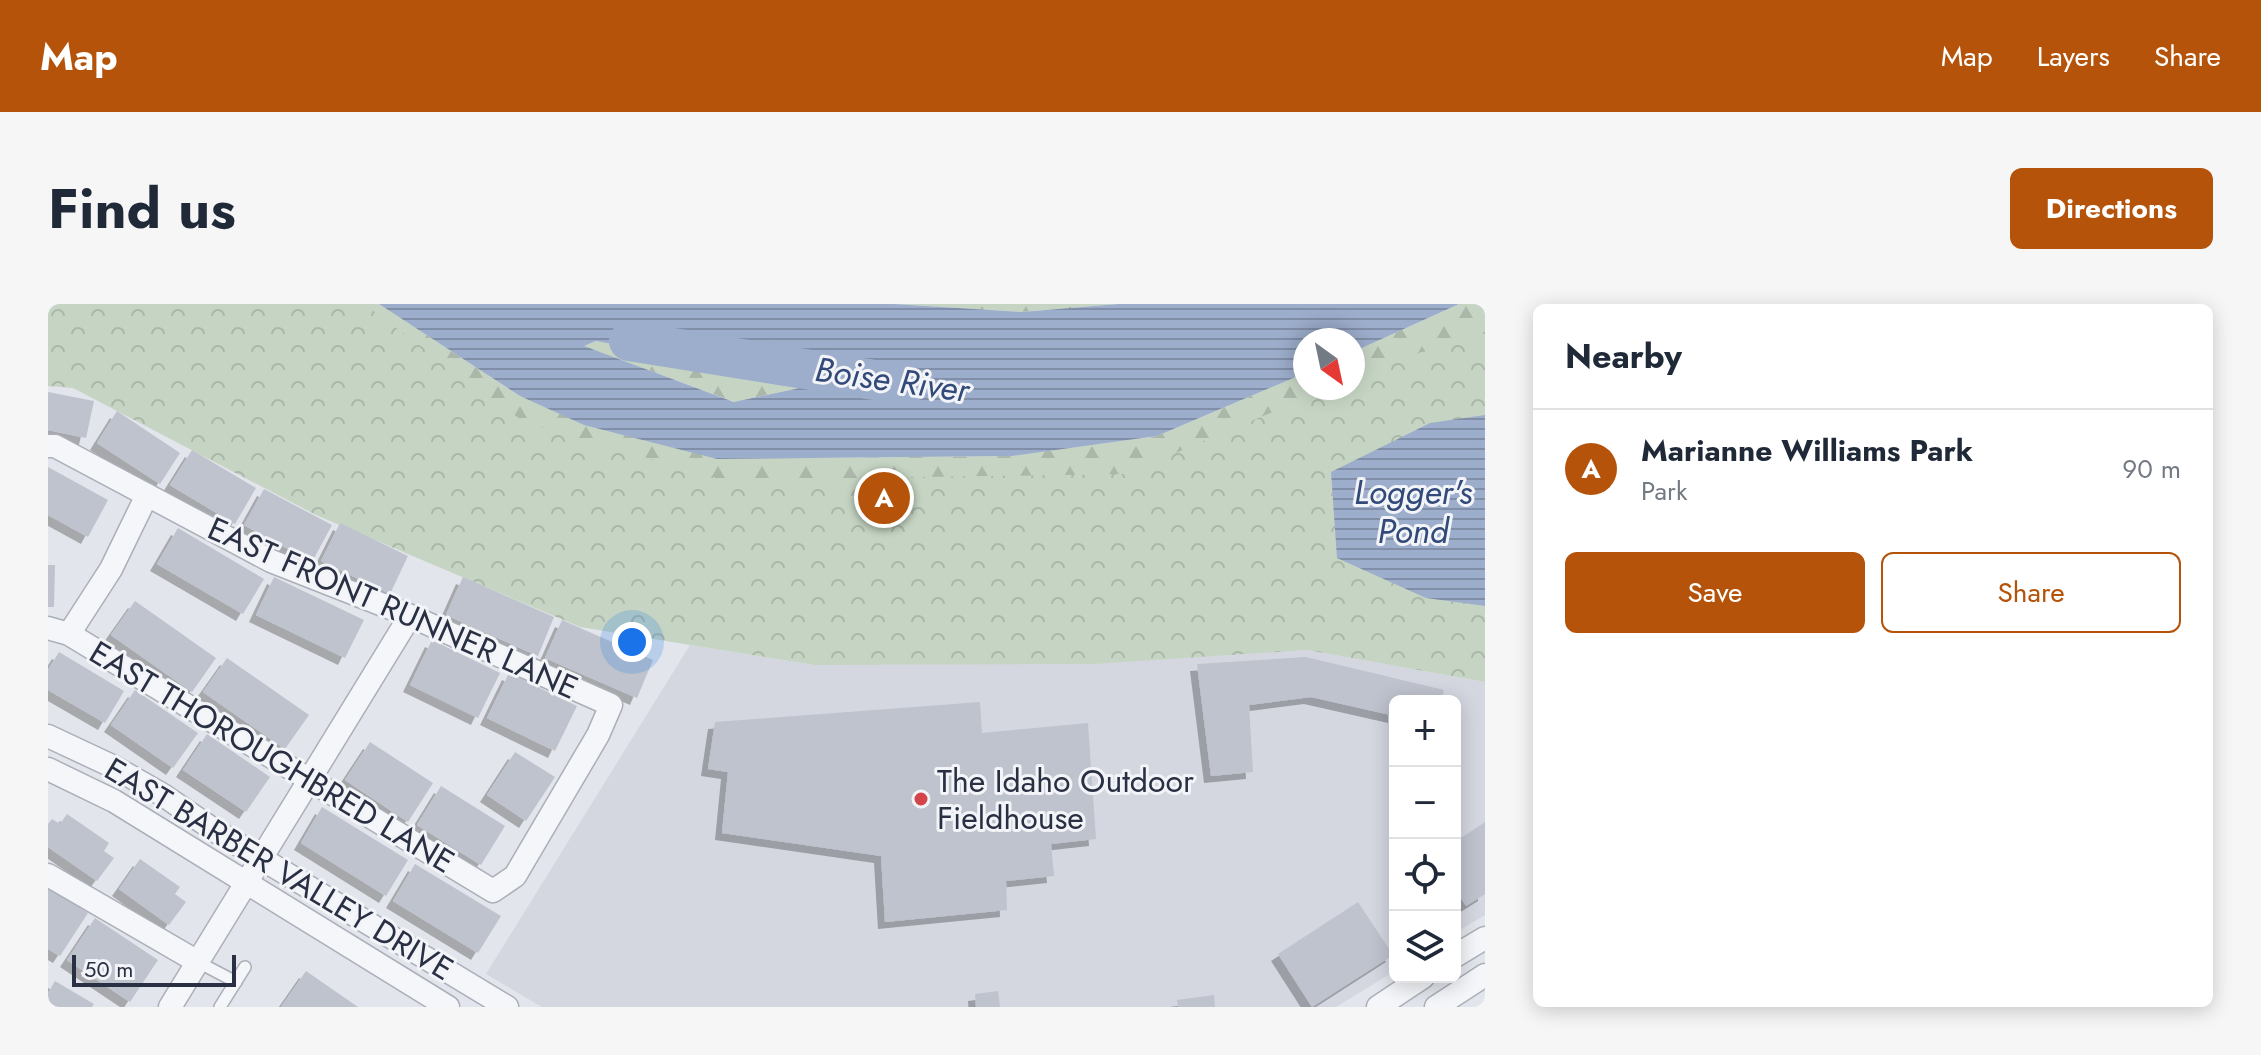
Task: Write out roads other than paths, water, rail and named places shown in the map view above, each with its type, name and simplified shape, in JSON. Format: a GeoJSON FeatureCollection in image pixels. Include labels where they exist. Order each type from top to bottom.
{"type":"FeatureCollection","features":[{"type":"Feature","properties":{"kind":"street","name":"EAST FRONT RUNNER LANE"},"geometry":{"type":"LineString","coordinates":[[48,446],[55,446],[271,561],[410,616],[611,705],[598,735],[515,876],[493,891]]}},
{"type":"Feature","properties":{"kind":"street"},"geometry":{"type":"LineString","coordinates":[[58,631],[111,569],[147,495]]}},
{"type":"Feature","properties":{"kind":"street"},"geometry":{"type":"LineString","coordinates":[[170,1007],[410,616]]}},
{"type":"Feature","properties":{"kind":"street","name":"EAST THOROUGHBRED LANE"},"geometry":{"type":"LineString","coordinates":[[58,631],[493,891]]}},
{"type":"Feature","properties":{"kind":"street","name":"EAST BARBER VALLEY DRIVE"},"geometry":{"type":"LineString","coordinates":[[48,736],[126,774],[507,1007]]}},
{"type":"Feature","properties":{"kind":"street","name":"EAST BARBER VALLEY DRIVE"},"geometry":{"type":"LineString","coordinates":[[48,769],[114,801],[448,1007]]}},
{"type":"Feature","properties":{"kind":"street"},"geometry":{"type":"LineString","coordinates":[[48,875],[198,962]]}},
{"type":"Feature","properties":{"kind":"street"},"geometry":{"type":"LineString","coordinates":[[1461,952],[1485,938]]}},
{"type":"Feature","properties":{"kind":"street"},"geometry":{"type":"LineString","coordinates":[[1436,1007],[1485,975]]}},
{"type":"Feature","properties":{"kind":"street"},"geometry":{"type":"LineString","coordinates":[[1378,1007],[1414,983]]}},
{"type":"Feature","properties":{"kind":"lane"},"geometry":{"type":"LineString","coordinates":[[198,962],[236,982]]}},
{"type":"Feature","properties":{"kind":"lane"},"geometry":{"type":"LineString","coordinates":[[220,1007],[245,967]]}},
{"type":"Feature","properties":{"kind":"water"},"geometry":{"type":"Polygon","coordinates":[[[379,304],[894,304],[1022,312],[1118,304],[1459,304],[1365,347],[1365,328],[1293,328],[1293,378],[1157,436],[1012,456],[717,459],[584,425],[520,396],[379,304]],[[596,341],[584,346],[734,402],[848,381],[854,372],[799,353],[723,348],[645,350],[596,341]]]}},
{"type":"Feature","properties":{"kind":"water","name":"Logger's Pond"},"geometry":{"type":"Polygon","coordinates":[[[1485,415],[1485,606],[1426,598],[1337,558],[1331,472],[1430,423],[1485,415]]]}},
{"type":"Feature","properties":{"kind":"waterway","name":"Boise River"},"geometry":{"type":"LineString","coordinates":[[629,341],[906,385]]}},
{"type":"Feature","properties":{"kind":"place","name":"Marianne Williams Park"},"geometry":{"type":"Point","coordinates":[884,498]}},
{"type":"Feature","properties":{"kind":"place","name":"The Idaho Outdoor Fieldhouse"},"geometry":{"type":"Point","coordinates":[921,799]}}]}
